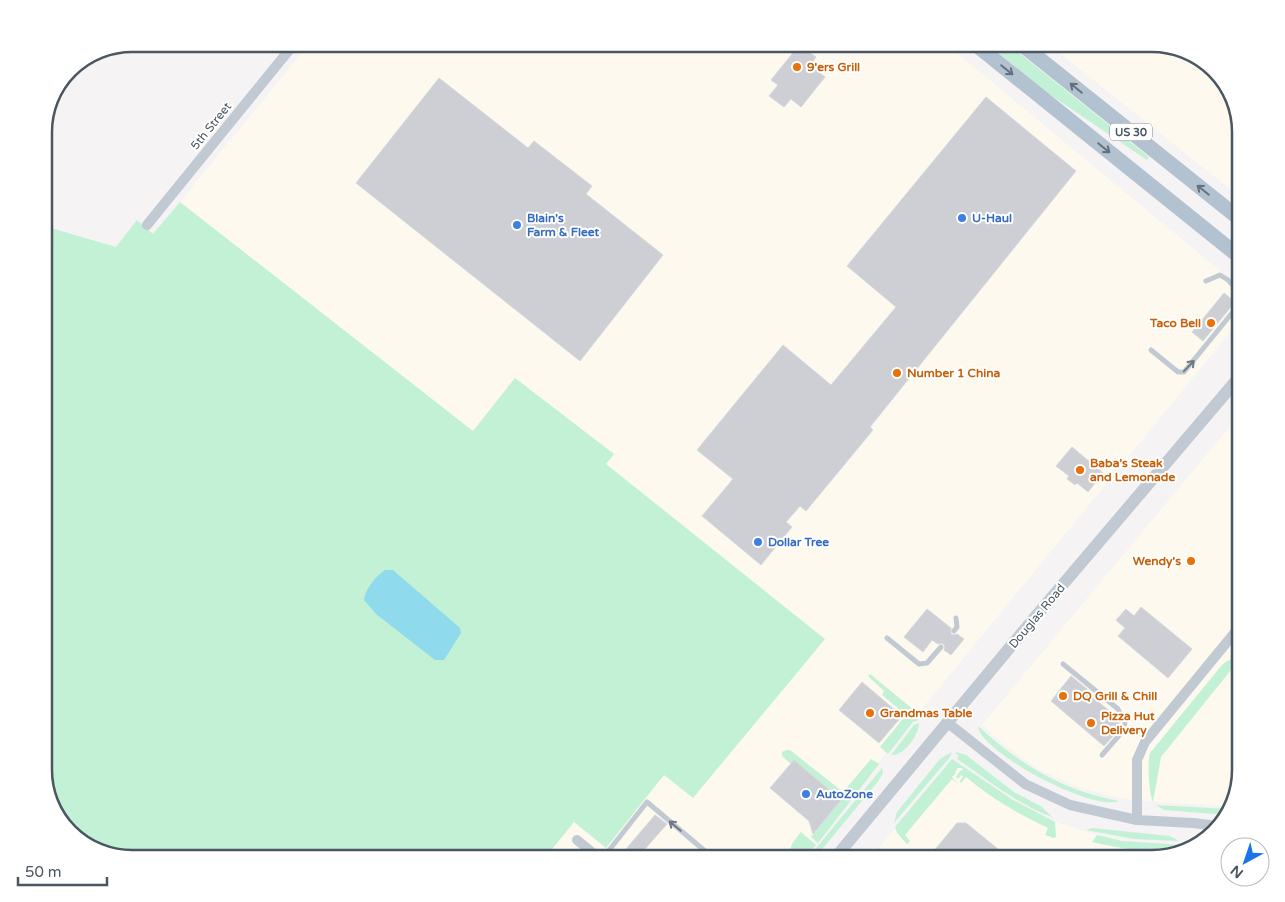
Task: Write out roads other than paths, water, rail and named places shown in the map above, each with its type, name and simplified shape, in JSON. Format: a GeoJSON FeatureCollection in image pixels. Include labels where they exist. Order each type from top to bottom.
{"type":"FeatureCollection","features":[{"type":"Feature","properties":{"kind":"main road","name":"US 30"},"geometry":{"type":"LineString","coordinates":[[985,52],[1232,251]]}},
{"type":"Feature","properties":{"kind":"main road","name":"US 30"},"geometry":{"type":"LineString","coordinates":[[1031,52],[1232,213]]}},
{"type":"Feature","properties":{"kind":"street","name":"5th Street"},"geometry":{"type":"LineString","coordinates":[[147,225],[288,52]]}},
{"type":"Feature","properties":{"kind":"street","name":"Douglas Road"},"geometry":{"type":"LineString","coordinates":[[842,850],[1042,609],[1232,386]]}},
{"type":"Feature","properties":{"kind":"street"},"geometry":{"type":"LineString","coordinates":[[1137,820],[1137,760],[1145,742],[1232,636]]}},
{"type":"Feature","properties":{"kind":"street"},"geometry":{"type":"LineString","coordinates":[[948,723],[1025,784],[1070,805],[1137,820],[1210,825]]}},
{"type":"Feature","properties":{"kind":"street"},"geometry":{"type":"LineString","coordinates":[[577,840],[589,850]]}},
{"type":"Feature","properties":{"kind":"lane"},"geometry":{"type":"LineString","coordinates":[[1206,281],[1220,275],[1232,284]]}},
{"type":"Feature","properties":{"kind":"lane"},"geometry":{"type":"LineString","coordinates":[[1152,350],[1178,372],[1184,372],[1232,313]]}},
{"type":"Feature","properties":{"kind":"lane"},"geometry":{"type":"LineString","coordinates":[[954,631],[957,627],[956,618]]}},
{"type":"Feature","properties":{"kind":"lane"},"geometry":{"type":"LineString","coordinates":[[887,638],[919,664],[927,663],[941,647]]}},
{"type":"Feature","properties":{"kind":"lane"},"geometry":{"type":"LineString","coordinates":[[1063,664],[1118,709],[1125,723],[1122,732],[1102,755]]}},
{"type":"Feature","properties":{"kind":"lane"},"geometry":{"type":"LineString","coordinates":[[609,850],[647,802],[705,850]]}},
{"type":"Feature","properties":{"kind":"water"},"geometry":{"type":"Polygon","coordinates":[[[385,570],[393,570],[460,628],[461,633],[444,660],[435,660],[376,614],[364,600],[366,592],[372,583],[385,570]]]}},
{"type":"Feature","properties":{"kind":"place","name":"9'ers Grill"},"geometry":{"type":"Point","coordinates":[797,67]}},
{"type":"Feature","properties":{"kind":"place","name":"U-Haul"},"geometry":{"type":"Point","coordinates":[962,218]}},
{"type":"Feature","properties":{"kind":"place","name":"Blain's Farm & Fleet"},"geometry":{"type":"Point","coordinates":[517,225]}},
{"type":"Feature","properties":{"kind":"place","name":"Taco Bell"},"geometry":{"type":"Point","coordinates":[1211,323]}},
{"type":"Feature","properties":{"kind":"place","name":"Number 1 China"},"geometry":{"type":"Point","coordinates":[897,373]}},
{"type":"Feature","properties":{"kind":"place","name":"Baba's Steak and Lemonade"},"geometry":{"type":"Point","coordinates":[1080,470]}},
{"type":"Feature","properties":{"kind":"place","name":"Dollar Tree"},"geometry":{"type":"Point","coordinates":[758,542]}},
{"type":"Feature","properties":{"kind":"place","name":"Wendy's"},"geometry":{"type":"Point","coordinates":[1191,561]}},
{"type":"Feature","properties":{"kind":"place","name":"DQ Grill & Chill"},"geometry":{"type":"Point","coordinates":[1063,696]}},
{"type":"Feature","properties":{"kind":"place","name":"Grandmas Table"},"geometry":{"type":"Point","coordinates":[870,713]}},
{"type":"Feature","properties":{"kind":"place","name":"Pizza Hut Delivery"},"geometry":{"type":"Point","coordinates":[1091,723]}},
{"type":"Feature","properties":{"kind":"place","name":"AutoZone"},"geometry":{"type":"Point","coordinates":[806,794]}}]}
